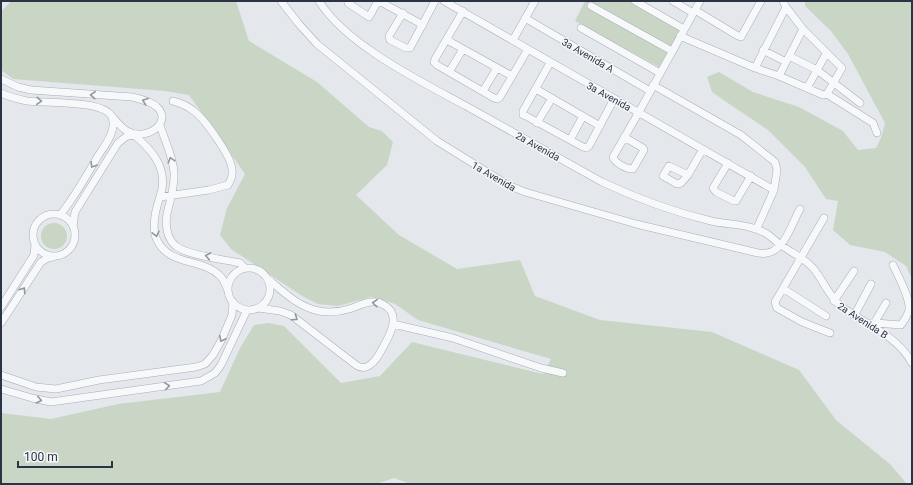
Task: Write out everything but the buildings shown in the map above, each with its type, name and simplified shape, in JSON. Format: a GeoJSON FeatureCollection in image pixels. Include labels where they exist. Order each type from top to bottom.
{"type":"FeatureCollection","features":[{"type":"Feature","properties":{"kind":"street","name":"1a Avenida"},"geometry":{"type":"LineString","coordinates":[[281,1],[317,44],[431,136],[508,185],[525,192],[636,224],[758,252],[767,253],[776,250],[781,245]]}},
{"type":"Feature","properties":{"kind":"street","name":"2a Avenida"},"geometry":{"type":"LineString","coordinates":[[319,1],[341,27],[399,69],[602,182],[632,196],[711,221],[757,228],[781,245]]}},
{"type":"Feature","properties":{"kind":"street"},"geometry":{"type":"LineString","coordinates":[[348,1],[348,4],[369,17],[378,1],[423,25]]}},
{"type":"Feature","properties":{"kind":"street"},"geometry":{"type":"LineString","coordinates":[[403,13],[389,36],[392,42],[406,48],[410,48],[435,1]]}},
{"type":"Feature","properties":{"kind":"street","name":"3a Avenida"},"geometry":{"type":"LineString","coordinates":[[444,1],[774,190]]}},
{"type":"Feature","properties":{"kind":"street"},"geometry":{"type":"LineString","coordinates":[[513,40],[535,1]]}},
{"type":"Feature","properties":{"kind":"street"},"geometry":{"type":"LineString","coordinates":[[635,1],[684,29]]}},
{"type":"Feature","properties":{"kind":"street"},"geometry":{"type":"LineString","coordinates":[[673,1],[741,37],[761,1]]}},
{"type":"Feature","properties":{"kind":"street"},"geometry":{"type":"LineString","coordinates":[[624,137],[644,150],[633,169],[630,170],[613,160],[613,157],[624,137],[639,112],[700,1]]}},
{"type":"Feature","properties":{"kind":"street"},"geometry":{"type":"LineString","coordinates":[[680,36],[755,68],[779,76],[823,96],[827,94],[834,84],[842,68],[826,54],[803,29],[785,4],[755,68]]}},
{"type":"Feature","properties":{"kind":"street"},"geometry":{"type":"LineString","coordinates":[[590,6],[672,51]]}},
{"type":"Feature","properties":{"kind":"street"},"geometry":{"type":"LineString","coordinates":[[463,11],[434,62],[449,72],[497,99],[500,97],[528,49]]}},
{"type":"Feature","properties":{"kind":"street","name":"3a Avenida A"},"geometry":{"type":"LineString","coordinates":[[525,18],[741,135],[775,162],[777,170],[774,190]]}},
{"type":"Feature","properties":{"kind":"street"},"geometry":{"type":"LineString","coordinates":[[581,28],[660,73]]}},
{"type":"Feature","properties":{"kind":"street"},"geometry":{"type":"LineString","coordinates":[[779,76],[803,29]]}},
{"type":"Feature","properties":{"kind":"street"},"geometry":{"type":"LineString","coordinates":[[447,40],[512,76]]}},
{"type":"Feature","properties":{"kind":"street"},"geometry":{"type":"LineString","coordinates":[[449,72],[463,49]]}},
{"type":"Feature","properties":{"kind":"street"},"geometry":{"type":"LineString","coordinates":[[763,50],[816,70],[860,102]]}},
{"type":"Feature","properties":{"kind":"street"},"geometry":{"type":"LineString","coordinates":[[807,88],[826,54]]}},
{"type":"Feature","properties":{"kind":"street"},"geometry":{"type":"LineString","coordinates":[[550,63],[523,111],[523,115],[586,148],[589,146],[614,99]]}},
{"type":"Feature","properties":{"kind":"street"},"geometry":{"type":"LineString","coordinates":[[483,91],[497,68]]}},
{"type":"Feature","properties":{"kind":"street"},"geometry":{"type":"LineString","coordinates":[[1,79],[18,88],[32,90],[132,97],[157,107],[161,112],[162,118],[160,124],[152,132],[127,136],[118,143],[75,212],[73,226]]}},
{"type":"Feature","properties":{"kind":"street"},"geometry":{"type":"LineString","coordinates":[[536,89],[600,126]]}},
{"type":"Feature","properties":{"kind":"street"},"geometry":{"type":"LineString","coordinates":[[1,93],[27,101],[91,106],[104,110],[127,131],[136,135],[159,162],[162,171],[162,188],[156,209],[154,231],[157,240],[168,254],[179,260],[212,270],[220,275],[233,302],[232,315],[228,326],[213,355],[205,364],[196,367],[99,380],[56,389],[43,388],[1,375]]}},
{"type":"Feature","properties":{"kind":"street"},"geometry":{"type":"LineString","coordinates":[[827,94],[873,122],[877,133]]}},
{"type":"Feature","properties":{"kind":"street"},"geometry":{"type":"LineString","coordinates":[[538,123],[552,98]]}},
{"type":"Feature","properties":{"kind":"street"},"geometry":{"type":"LineString","coordinates":[[160,196],[172,196],[209,190],[228,185],[232,178],[232,168],[229,158],[212,132],[196,112],[173,101]]}},
{"type":"Feature","properties":{"kind":"street"},"geometry":{"type":"LineString","coordinates":[[60,215],[108,140],[112,128],[112,118],[109,113]]}},
{"type":"Feature","properties":{"kind":"street"},"geometry":{"type":"LineString","coordinates":[[570,140],[583,116]]}},
{"type":"Feature","properties":{"kind":"street"},"geometry":{"type":"LineString","coordinates":[[160,124],[174,170],[172,196],[167,216],[167,228],[170,238],[175,245],[190,253],[240,263],[245,268]]}},
{"type":"Feature","properties":{"kind":"street"},"geometry":{"type":"LineString","coordinates":[[688,175],[704,149]]}},
{"type":"Feature","properties":{"kind":"street"},"geometry":{"type":"LineString","coordinates":[[728,163],[713,188],[716,192],[734,202],[750,176]]}},
{"type":"Feature","properties":{"kind":"street"},"geometry":{"type":"LineString","coordinates":[[757,228],[774,190]]}},
{"type":"Feature","properties":{"kind":"street"},"geometry":{"type":"LineString","coordinates":[[781,245],[800,209]]}},
{"type":"Feature","properties":{"kind":"street"},"geometry":{"type":"LineString","coordinates":[[1,307],[36,251],[33,238],[36,224],[46,216],[53,214],[65,217],[73,226],[75,232],[73,246],[63,255],[48,258],[41,262],[1,323]]}},
{"type":"Feature","properties":{"kind":"street"},"geometry":{"type":"LineString","coordinates":[[824,218],[784,289],[775,302],[777,308],[802,322],[830,333]]}},
{"type":"Feature","properties":{"kind":"street"},"geometry":{"type":"LineString","coordinates":[[35,244],[44,254],[56,256]]}},
{"type":"Feature","properties":{"kind":"street","name":"2a Avenida B"},"geometry":{"type":"LineString","coordinates":[[781,245],[801,257],[813,268],[834,301],[854,316],[873,325],[891,338],[907,354],[912,363]]}},
{"type":"Feature","properties":{"kind":"street"},"geometry":{"type":"LineString","coordinates":[[873,325],[901,325],[908,312],[909,306],[906,295],[893,265]]}},
{"type":"Feature","properties":{"kind":"street"},"geometry":{"type":"LineString","coordinates":[[228,291],[230,278],[235,272],[245,268],[253,268],[262,271],[268,279],[298,303],[320,311],[332,313],[374,301],[391,310],[394,321],[389,335],[376,360],[369,366],[362,367],[356,365],[291,315],[280,311],[258,308],[247,310],[233,302]]}},
{"type":"Feature","properties":{"kind":"street"},"geometry":{"type":"LineString","coordinates":[[834,301],[854,271]]}},
{"type":"Feature","properties":{"kind":"street"},"geometry":{"type":"LineString","coordinates":[[258,308],[266,301],[269,294],[270,286],[268,279]]}},
{"type":"Feature","properties":{"kind":"street"},"geometry":{"type":"LineString","coordinates":[[854,316],[871,284]]}},
{"type":"Feature","properties":{"kind":"street"},"geometry":{"type":"LineString","coordinates":[[784,289],[826,316]]}},
{"type":"Feature","properties":{"kind":"street"},"geometry":{"type":"LineString","coordinates":[[873,325],[886,303]]}},
{"type":"Feature","properties":{"kind":"street"},"geometry":{"type":"LineString","coordinates":[[1,389],[51,402],[201,380],[210,377],[221,365],[247,310]]}},
{"type":"Feature","properties":{"kind":"street"},"geometry":{"type":"LineString","coordinates":[[393,324],[453,338],[563,374]]}},
{"type":"Feature","properties":{"kind":"street"},"geometry":{"type":"LineString","coordinates":[[99,380],[96,387],[97,390],[103,395]]}},
{"type":"Feature","properties":{"kind":"street"},"geometry":{"type":"LineString","coordinates":[[70,400],[76,393],[73,386]]}},
{"type":"Feature","properties":{"kind":"green space"},"geometry":{"type":"Polygon","coordinates":[[[11,1],[236,1],[249,41],[317,82],[369,127],[382,131],[393,142],[387,165],[356,195],[399,235],[457,269],[520,260],[535,296],[600,320],[712,332],[799,370],[836,420],[891,465],[907,484],[411,484],[394,478],[376,484],[1,484],[1,413],[51,419],[118,404],[220,392],[240,348],[254,325],[269,323],[284,326],[341,383],[380,376],[412,342],[543,374],[551,359],[418,320],[395,304],[371,297],[338,306],[318,304],[302,296],[231,249],[220,235],[227,208],[245,174],[189,95],[165,91],[13,79],[1,70],[1,12],[11,1]]]}},
{"type":"Feature","properties":{"kind":"green space"},"geometry":{"type":"Polygon","coordinates":[[[585,1],[643,1],[683,25],[659,67],[575,21],[585,1]]]}},
{"type":"Feature","properties":{"kind":"green space"},"geometry":{"type":"Polygon","coordinates":[[[805,1],[912,1],[912,279],[906,266],[885,252],[850,245],[833,230],[838,201],[826,199],[805,167],[768,130],[712,92],[707,77],[719,72],[753,92],[799,107],[843,131],[858,150],[876,148],[881,138],[885,123],[848,54],[831,31],[805,6],[805,1]]]}},
{"type":"Feature","properties":{"kind":"green space"},"geometry":{"type":"Polygon","coordinates":[[[54,223],[64,226],[67,236],[64,246],[54,249],[44,246],[41,236],[44,226],[54,223]]]}}]}
